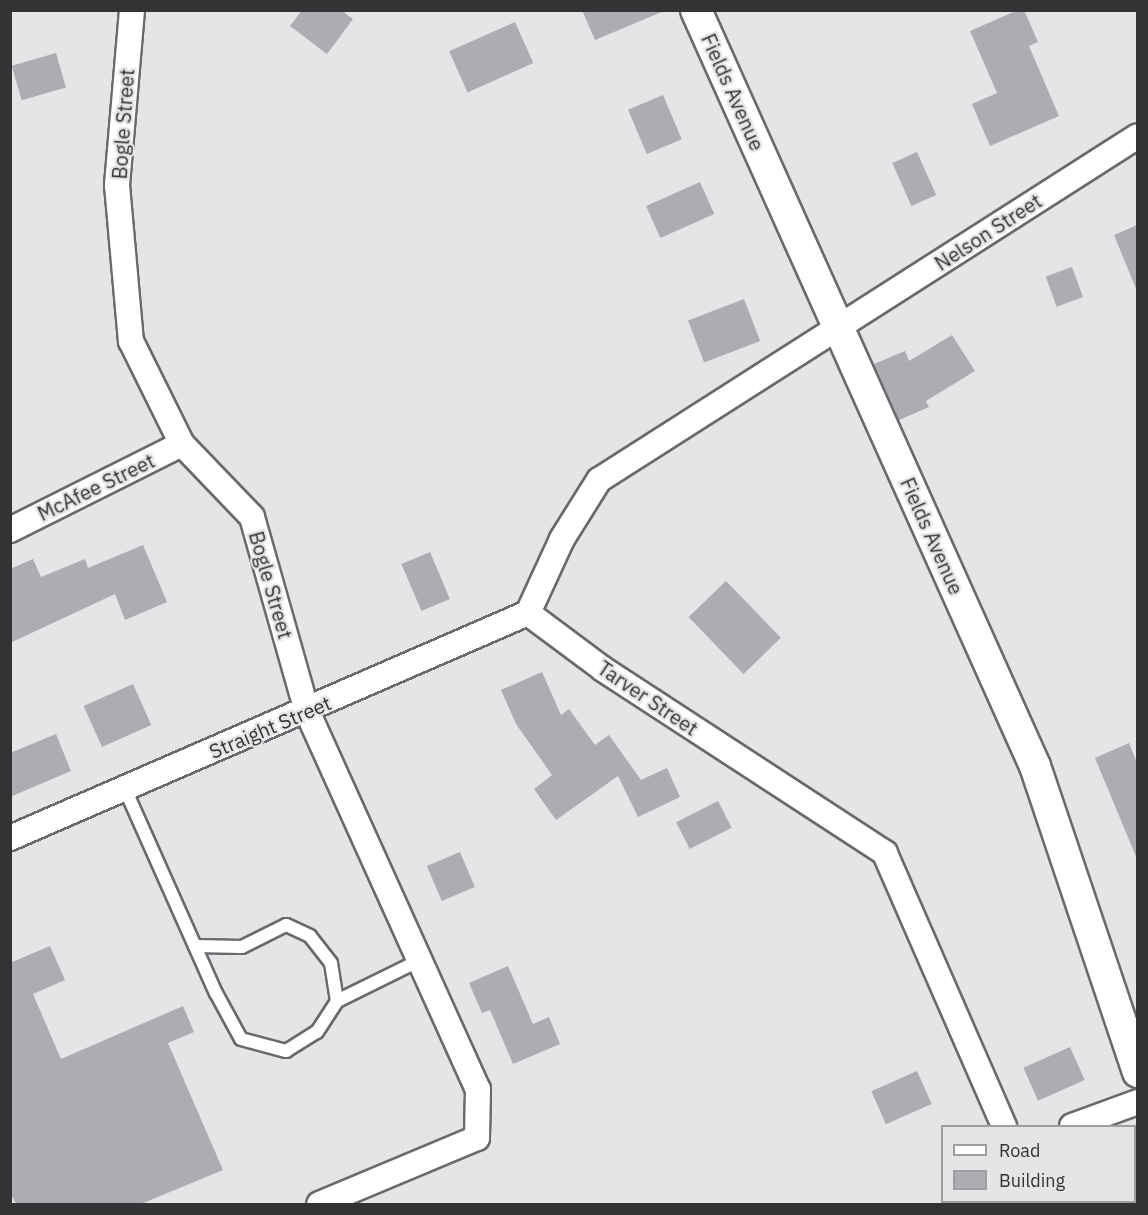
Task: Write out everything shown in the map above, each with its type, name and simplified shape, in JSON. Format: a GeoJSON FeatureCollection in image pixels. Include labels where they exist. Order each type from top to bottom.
{"type":"FeatureCollection","features":[{"type":"Feature","properties":{"kind":"street","name":"Bogle Street"},"geometry":{"type":"LineString","coordinates":[[132,10],[117,185],[131,341],[182,444],[252,517],[307,711],[478,1089],[477,1138],[320,1204]]}},
{"type":"Feature","properties":{"kind":"street","name":"Fields Avenue"},"geometry":{"type":"LineString","coordinates":[[696,10],[1035,766],[1137,1072]]}},
{"type":"Feature","properties":{"kind":"street","name":"Nelson Street"},"geometry":{"type":"LineString","coordinates":[[838,328],[1137,136]]}},
{"type":"Feature","properties":{"kind":"street"},"geometry":{"type":"LineString","coordinates":[[528,613],[562,539],[599,480],[838,328]]}},
{"type":"Feature","properties":{"kind":"street","name":"McAfee Street"},"geometry":{"type":"LineString","coordinates":[[10,530],[182,444]]}},
{"type":"Feature","properties":{"kind":"street","name":"Straight Street"},"geometry":{"type":"LineString","coordinates":[[10,838],[307,711],[528,613]]}},
{"type":"Feature","properties":{"kind":"street","name":"Tarver Street"},"geometry":{"type":"LineString","coordinates":[[528,613],[603,669],[885,853],[1004,1125]]}},
{"type":"Feature","properties":{"kind":"street"},"geometry":{"type":"LineString","coordinates":[[1075,1125],[1137,1102]]}},
{"type":"Feature","properties":{"kind":"lane"},"geometry":{"type":"LineString","coordinates":[[125,789],[195,946],[242,1039],[286,1052],[317,1032],[337,1001],[420,960]]}},
{"type":"Feature","properties":{"kind":"lane"},"geometry":{"type":"LineString","coordinates":[[195,946],[242,947],[286,925],[310,936],[332,963],[337,1001]]}},
{"type":"Feature","properties":{"kind":"building"},"geometry":{"type":"Polygon","coordinates":[[[302,10],[341,10],[353,19],[327,54],[290,26],[302,10]]]}},
{"type":"Feature","properties":{"kind":"building"},"geometry":{"type":"Polygon","coordinates":[[[582,10],[664,10],[664,11],[595,40],[582,10]]]}},
{"type":"Feature","properties":{"kind":"building"},"geometry":{"type":"Polygon","coordinates":[[[1018,10],[1024,10],[1038,42],[1029,46],[1059,116],[990,146],[972,104],[997,93],[970,31],[1018,10]]]}},
{"type":"Feature","properties":{"kind":"building"},"geometry":{"type":"Polygon","coordinates":[[[515,22],[533,63],[468,92],[449,51],[515,22]]]}},
{"type":"Feature","properties":{"kind":"building"},"geometry":{"type":"Polygon","coordinates":[[[56,53],[66,88],[22,100],[12,66],[56,53]]]}},
{"type":"Feature","properties":{"kind":"building"},"geometry":{"type":"Polygon","coordinates":[[[663,95],[682,139],[647,154],[628,110],[663,95]]]}},
{"type":"Feature","properties":{"kind":"building"},"geometry":{"type":"Polygon","coordinates":[[[917,152],[936,195],[911,206],[892,163],[917,152]]]}},
{"type":"Feature","properties":{"kind":"building"},"geometry":{"type":"Polygon","coordinates":[[[700,182],[714,214],[660,238],[646,206],[700,182]]]}},
{"type":"Feature","properties":{"kind":"building"},"geometry":{"type":"Polygon","coordinates":[[[1137,225],[1137,291],[1114,235],[1137,225]]]}},
{"type":"Feature","properties":{"kind":"building"},"geometry":{"type":"Polygon","coordinates":[[[1072,267],[1083,297],[1057,307],[1046,277],[1072,267]]]}},
{"type":"Feature","properties":{"kind":"building"},"geometry":{"type":"Polygon","coordinates":[[[744,299],[760,341],[704,363],[688,321],[744,299]]]}},
{"type":"Feature","properties":{"kind":"building"},"geometry":{"type":"Polygon","coordinates":[[[952,335],[975,371],[926,401],[929,407],[899,420],[874,364],[905,351],[909,361],[952,335]]]}},
{"type":"Feature","properties":{"kind":"building"},"geometry":{"type":"Polygon","coordinates":[[[143,545],[167,602],[125,620],[115,594],[10,643],[10,569],[33,559],[41,577],[85,559],[88,568],[143,545]]]}},
{"type":"Feature","properties":{"kind":"building"},"geometry":{"type":"Polygon","coordinates":[[[430,552],[450,599],[421,611],[401,564],[430,552]]]}},
{"type":"Feature","properties":{"kind":"building"},"geometry":{"type":"Polygon","coordinates":[[[726,581],[781,638],[743,674],[689,617],[726,581]]]}},
{"type":"Feature","properties":{"kind":"building"},"geometry":{"type":"Polygon","coordinates":[[[542,672],[561,715],[569,709],[595,745],[609,735],[641,780],[667,768],[680,797],[638,817],[618,776],[556,820],[534,789],[552,775],[516,724],[501,690],[542,672]]]}},
{"type":"Feature","properties":{"kind":"building"},"geometry":{"type":"Polygon","coordinates":[[[133,684],[151,725],[102,747],[84,706],[133,684]]]}},
{"type":"Feature","properties":{"kind":"building"},"geometry":{"type":"Polygon","coordinates":[[[56,734],[71,771],[10,797],[10,753],[56,734]]]}},
{"type":"Feature","properties":{"kind":"building"},"geometry":{"type":"Polygon","coordinates":[[[1129,743],[1137,763],[1137,859],[1095,758],[1129,743]]]}},
{"type":"Feature","properties":{"kind":"building"},"geometry":{"type":"Polygon","coordinates":[[[718,801],[732,828],[690,849],[676,822],[718,801]]]}},
{"type":"Feature","properties":{"kind":"building"},"geometry":{"type":"Polygon","coordinates":[[[460,852],[475,887],[442,901],[427,866],[460,852]]]}},
{"type":"Feature","properties":{"kind":"building"},"geometry":{"type":"Polygon","coordinates":[[[50,946],[65,980],[33,994],[61,1059],[183,1006],[194,1032],[168,1043],[223,1170],[141,1204],[16,1204],[10,1192],[10,963],[50,946]]]}},
{"type":"Feature","properties":{"kind":"building"},"geometry":{"type":"Polygon","coordinates":[[[508,966],[533,1024],[549,1017],[560,1044],[513,1064],[490,1010],[482,1013],[469,983],[508,966]]]}},
{"type":"Feature","properties":{"kind":"building"},"geometry":{"type":"Polygon","coordinates":[[[1070,1047],[1085,1080],[1038,1101],[1023,1068],[1070,1047]]]}},
{"type":"Feature","properties":{"kind":"building"},"geometry":{"type":"Polygon","coordinates":[[[917,1071],[932,1104],[886,1124],[871,1091],[917,1071]]]}}]}
